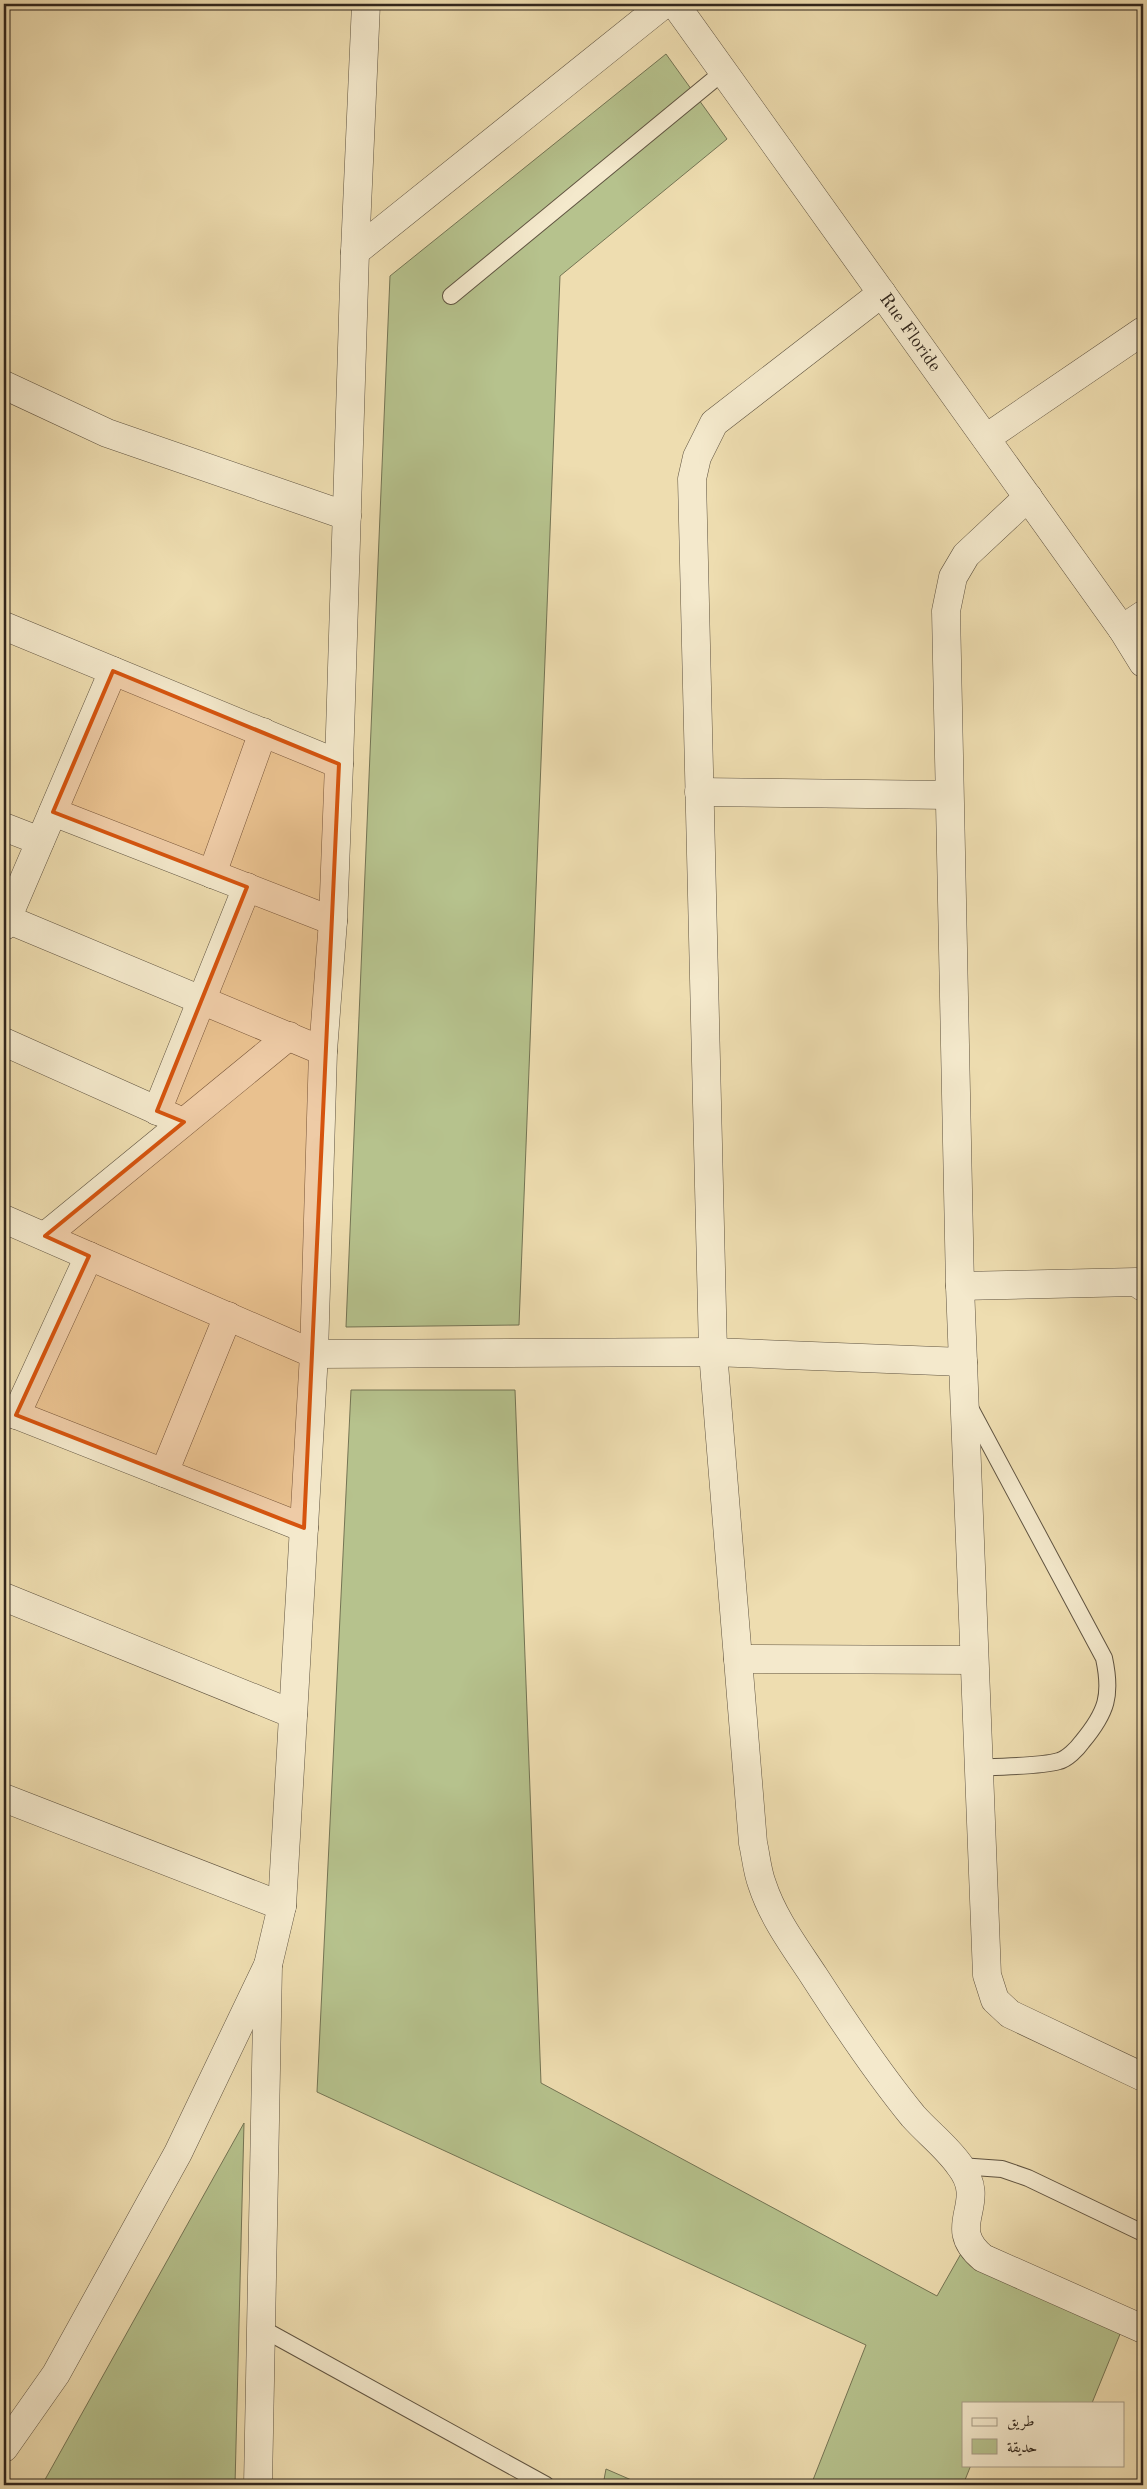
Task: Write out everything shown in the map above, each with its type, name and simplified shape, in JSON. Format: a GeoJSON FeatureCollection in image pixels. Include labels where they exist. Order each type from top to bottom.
{"type":"FeatureCollection","features":[{"type":"Feature","properties":{"kind":"street"},"geometry":{"type":"LineString","coordinates":[[4,2448],[56,2374],[178,2153],[268,1965],[282,1906],[314,1354],[323,1051],[332,920],[339,764],[355,252],[366,4]]}},
{"type":"Feature","properties":{"kind":"street"},"geometry":{"type":"LineString","coordinates":[[355,252],[664,4]]}},
{"type":"Feature","properties":{"kind":"street","name":"Rue Floride"},"geometry":{"type":"LineString","coordinates":[[675,4],[1028,497],[1132,622],[1143,663]]}},
{"type":"Feature","properties":{"kind":"street"},"geometry":{"type":"LineString","coordinates":[[882,293],[714,423],[697,457],[692,480],[714,1352],[753,1843],[762,1884],[779,1922],[862,2050],[914,2117],[960,2166],[970,2183],[972,2199],[965,2236],[971,2248],[983,2258],[1143,2329]]}},
{"type":"Feature","properties":{"kind":"street"},"geometry":{"type":"LineString","coordinates":[[986,438],[1143,331]]}},
{"type":"Feature","properties":{"kind":"street"},"geometry":{"type":"LineString","coordinates":[[4,385],[107,433],[347,516]]}},
{"type":"Feature","properties":{"kind":"street"},"geometry":{"type":"LineString","coordinates":[[1028,497],[966,555],[953,577],[946,610],[960,1286],[987,1975],[995,2000],[1010,2014],[1143,2077]]}},
{"type":"Feature","properties":{"kind":"street"},"geometry":{"type":"LineString","coordinates":[[5,631],[113,671],[339,764]]}},
{"type":"Feature","properties":{"kind":"street"},"geometry":{"type":"LineString","coordinates":[[113,671],[5,923],[202,999],[323,1051]]}},
{"type":"Feature","properties":{"kind":"street"},"geometry":{"type":"LineString","coordinates":[[212,874],[263,732]]}},
{"type":"Feature","properties":{"kind":"street"},"geometry":{"type":"LineString","coordinates":[[699,792],[949,794]]}},
{"type":"Feature","properties":{"kind":"street"},"geometry":{"type":"LineString","coordinates":[[53,812],[332,920]]}},
{"type":"Feature","properties":{"kind":"street"},"geometry":{"type":"LineString","coordinates":[[4,826],[40,841]]}},
{"type":"Feature","properties":{"kind":"street"},"geometry":{"type":"LineString","coordinates":[[157,1111],[247,887]]}},
{"type":"Feature","properties":{"kind":"street"},"geometry":{"type":"LineString","coordinates":[[45,1236],[289,1036]]}},
{"type":"Feature","properties":{"kind":"street"},"geometry":{"type":"LineString","coordinates":[[4,1042],[184,1122]]}},
{"type":"Feature","properties":{"kind":"street"},"geometry":{"type":"LineString","coordinates":[[4,1219],[314,1354],[714,1352],[963,1362]]}},
{"type":"Feature","properties":{"kind":"street"},"geometry":{"type":"LineString","coordinates":[[89,1256],[10,1413],[304,1528]]}},
{"type":"Feature","properties":{"kind":"street"},"geometry":{"type":"LineString","coordinates":[[960,1286],[1136,1282],[1143,1287]]}},
{"type":"Feature","properties":{"kind":"street"},"geometry":{"type":"LineString","coordinates":[[164,1473],[228,1316]]}},
{"type":"Feature","properties":{"kind":"street"},"geometry":{"type":"LineString","coordinates":[[4,1598],[293,1714]]}},
{"type":"Feature","properties":{"kind":"street"},"geometry":{"type":"LineString","coordinates":[[738,1659],[974,1660]]}},
{"type":"Feature","properties":{"kind":"street"},"geometry":{"type":"LineString","coordinates":[[4,1798],[282,1906]]}},
{"type":"Feature","properties":{"kind":"street"},"geometry":{"type":"LineString","coordinates":[[258,2485],[268,1965]]}},
{"type":"Feature","properties":{"kind":"lane"},"geometry":{"type":"LineString","coordinates":[[451,296],[723,72]]}},
{"type":"Feature","properties":{"kind":"lane"},"geometry":{"type":"LineString","coordinates":[[965,1400],[1104,1658],[1109,1682],[1106,1706],[1094,1727],[1076,1749],[1060,1761],[978,1768]]}},
{"type":"Feature","properties":{"kind":"lane"},"geometry":{"type":"LineString","coordinates":[[960,2166],[1002,2169],[1028,2178],[1143,2232]]}},
{"type":"Feature","properties":{"kind":"lane"},"geometry":{"type":"LineString","coordinates":[[261,2328],[546,2485]]}},
{"type":"Feature","properties":{"kind":"highlighted area"},"geometry":{"type":"Polygon","coordinates":[[[113,671],[339,764],[304,1528],[16,1415],[89,1256],[45,1236],[184,1122],[157,1111],[247,887],[53,812],[113,671]]]}},
{"type":"Feature","properties":{"kind":"green space"},"geometry":{"type":"Polygon","coordinates":[[[666,54],[727,139],[560,276],[519,1325],[346,1327],[390,276],[666,54]]]}},
{"type":"Feature","properties":{"kind":"green space"},"geometry":{"type":"Polygon","coordinates":[[[351,1390],[515,1390],[541,2083],[937,2296],[971,2236],[1127,2317],[1092,2402],[962,2402],[962,2466],[971,2466],[963,2485],[811,2485],[866,2345],[317,2092],[351,1390]]]}},
{"type":"Feature","properties":{"kind":"green space"},"geometry":{"type":"Polygon","coordinates":[[[244,2123],[235,2485],[42,2485],[244,2123]]]}},
{"type":"Feature","properties":{"kind":"green space"},"geometry":{"type":"Polygon","coordinates":[[[606,2469],[643,2485],[603,2485],[606,2469]]]}}]}
